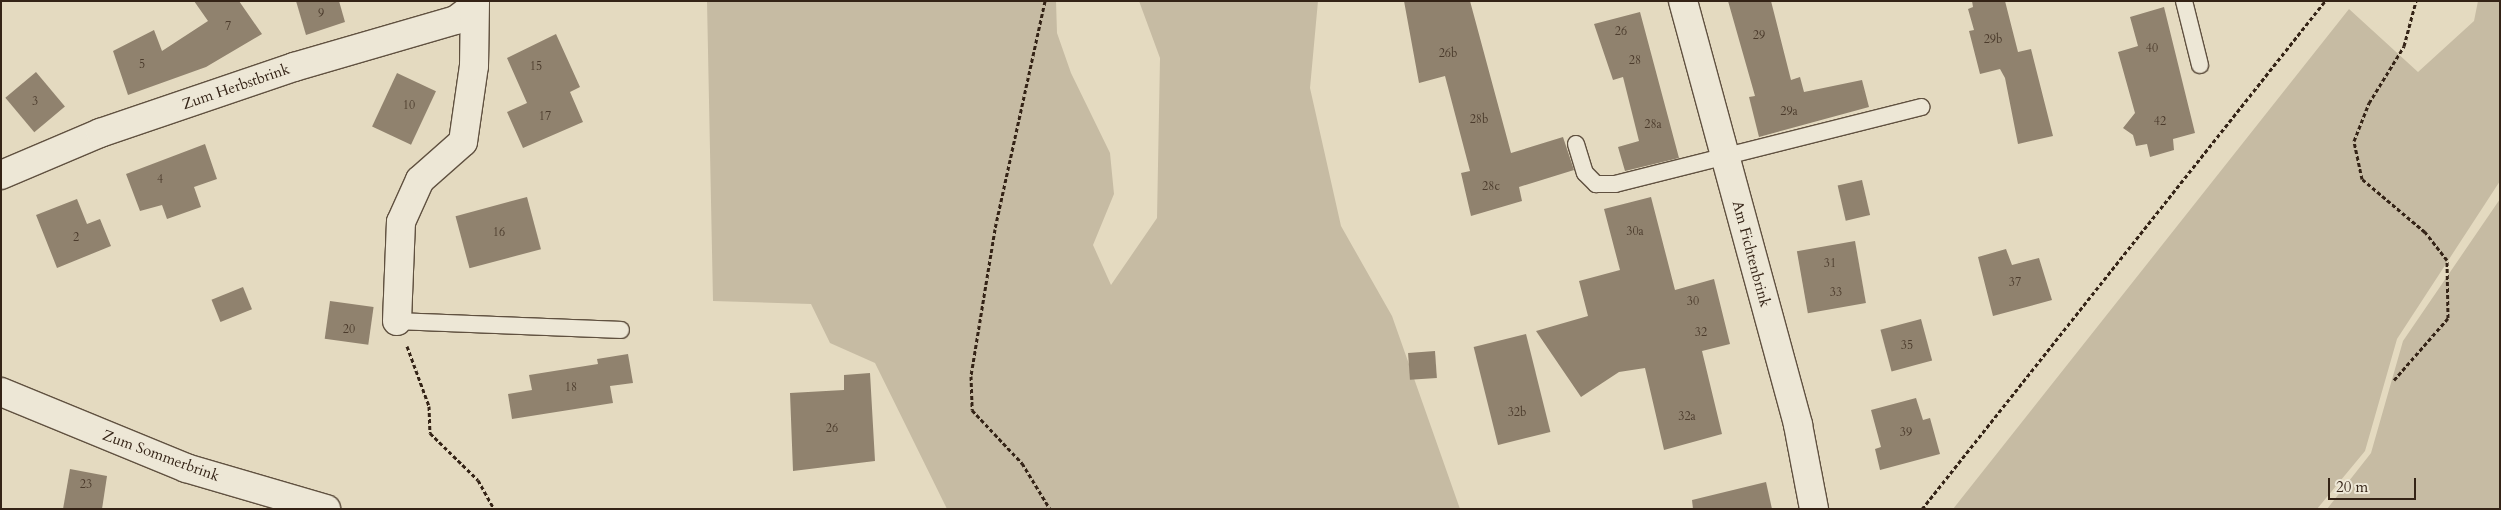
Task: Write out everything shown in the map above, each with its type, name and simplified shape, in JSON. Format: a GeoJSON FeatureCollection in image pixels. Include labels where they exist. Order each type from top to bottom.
{"type":"FeatureCollection","features":[{"type":"Feature","properties":{"kind":"street","name":"Am Fichtenbrink"},"geometry":{"type":"LineString","coordinates":[[1683,1],[1798,426],[1814,509]]}},
{"type":"Feature","properties":{"kind":"street","name":"Zum Herbstbrink"},"geometry":{"type":"LineString","coordinates":[[1,175],[100,133],[285,70],[456,20],[474,4]]}},
{"type":"Feature","properties":{"kind":"street"},"geometry":{"type":"LineString","coordinates":[[397,321],[401,222],[420,180],[463,142],[474,66],[474,4]]}},
{"type":"Feature","properties":{"kind":"street","name":"Zum Sommerbrink"},"geometry":{"type":"LineString","coordinates":[[1,392],[186,468],[326,509]]}},
{"type":"Feature","properties":{"kind":"lane"},"geometry":{"type":"LineString","coordinates":[[2184,1],[2200,65]]}},
{"type":"Feature","properties":{"kind":"lane"},"geometry":{"type":"LineString","coordinates":[[1576,144],[1584,173],[1596,184],[1615,184],[1725,159],[1921,107]]}},
{"type":"Feature","properties":{"kind":"lane"},"geometry":{"type":"LineString","coordinates":[[397,321],[621,330]]}},
{"type":"Feature","properties":{"kind":"path"},"geometry":{"type":"LineString","coordinates":[[1045,1],[995,228],[971,376],[972,410],[1022,463],[1050,509]]}},
{"type":"Feature","properties":{"kind":"path"},"geometry":{"type":"LineString","coordinates":[[1922,509],[2326,1]]}},
{"type":"Feature","properties":{"kind":"path"},"geometry":{"type":"LineString","coordinates":[[2394,380],[2448,318],[2447,260],[2425,232],[2362,179],[2354,141],[2369,104],[2404,46],[2416,1]]}},
{"type":"Feature","properties":{"kind":"path"},"geometry":{"type":"LineString","coordinates":[[397,321],[429,406],[430,433],[478,480],[494,509]]}},
{"type":"Feature","properties":{"kind":"shaded area"},"geometry":{"type":"Polygon","coordinates":[[[707,1],[1056,1],[1057,33],[1071,73],[1110,153],[1114,194],[1093,245],[1111,285],[1157,218],[1160,58],[1139,1],[1318,1],[1310,88],[1341,226],[1392,316],[1460,509],[947,509],[875,363],[830,343],[811,304],[713,301],[707,1]]]}},
{"type":"Feature","properties":{"kind":"shaded area"},"geometry":{"type":"Polygon","coordinates":[[[2478,1],[2500,1],[2500,181],[2397,339],[2365,451],[2317,509],[1953,509],[2349,9],[2418,72],[2474,21],[2478,1]]]}},
{"type":"Feature","properties":{"kind":"shaded area"},"geometry":{"type":"Polygon","coordinates":[[[2500,199],[2500,509],[2327,509],[2371,453],[2403,341],[2500,199]]]}},
{"type":"Feature","properties":{"kind":"building"},"geometry":{"type":"Polygon","coordinates":[[[194,1],[239,1],[262,34],[206,67],[128,95],[113,51],[154,30],[162,51],[208,21],[194,1]]]}},
{"type":"Feature","properties":{"kind":"building"},"geometry":{"type":"Polygon","coordinates":[[[296,1],[339,1],[345,22],[306,35],[296,1]]]}},
{"type":"Feature","properties":{"kind":"building"},"geometry":{"type":"Polygon","coordinates":[[[1404,1],[1470,1],[1511,153],[1563,137],[1574,170],[1519,187],[1522,201],[1471,216],[1461,173],[1470,171],[1445,76],[1419,83],[1404,1]]]}},
{"type":"Feature","properties":{"kind":"building"},"geometry":{"type":"Polygon","coordinates":[[[1728,1],[1771,1],[1791,80],[1800,77],[1804,92],[1862,80],[1869,107],[1759,137],[1749,97],[1755,96],[1728,1]]]}},
{"type":"Feature","properties":{"kind":"building"},"geometry":{"type":"Polygon","coordinates":[[[1972,1],[2005,1],[2018,52],[2031,49],[2053,136],[2018,144],[2005,78],[2000,69],[1980,74],[1969,31],[1974,30],[1968,9],[1973,7],[1972,1]]]}},
{"type":"Feature","properties":{"kind":"building"},"geometry":{"type":"Polygon","coordinates":[[[2164,7],[2195,133],[2173,139],[2174,150],[2150,157],[2147,144],[2136,146],[2133,135],[2123,128],[2135,113],[2118,52],[2138,46],[2130,17],[2164,7]]]}},
{"type":"Feature","properties":{"kind":"building"},"geometry":{"type":"Polygon","coordinates":[[[1640,12],[1679,158],[1625,171],[1618,147],[1639,141],[1623,77],[1613,80],[1594,24],[1640,12]]]}},
{"type":"Feature","properties":{"kind":"building"},"geometry":{"type":"Polygon","coordinates":[[[556,34],[580,87],[570,92],[583,122],[523,148],[507,112],[527,103],[507,58],[556,34]]]}},
{"type":"Feature","properties":{"kind":"building"},"geometry":{"type":"Polygon","coordinates":[[[36,72],[65,106],[34,132],[5,98],[36,72]]]}},
{"type":"Feature","properties":{"kind":"building"},"geometry":{"type":"Polygon","coordinates":[[[397,73],[436,91],[411,145],[372,126],[397,73]]]}},
{"type":"Feature","properties":{"kind":"building"},"geometry":{"type":"Polygon","coordinates":[[[205,144],[217,179],[194,187],[201,207],[167,219],[162,205],[140,211],[126,174],[205,144]]]}},
{"type":"Feature","properties":{"kind":"building"},"geometry":{"type":"Polygon","coordinates":[[[1862,180],[1870,215],[1846,221],[1838,186],[1862,180]]]}},
{"type":"Feature","properties":{"kind":"building"},"geometry":{"type":"Polygon","coordinates":[[[527,197],[541,249],[469,268],[456,216],[527,197]]]}},
{"type":"Feature","properties":{"kind":"building"},"geometry":{"type":"Polygon","coordinates":[[[1651,197],[1675,290],[1714,279],[1730,344],[1702,351],[1722,434],[1664,450],[1645,368],[1619,372],[1581,397],[1536,331],[1588,316],[1579,281],[1620,270],[1604,209],[1651,197]]]}},
{"type":"Feature","properties":{"kind":"building"},"geometry":{"type":"Polygon","coordinates":[[[77,199],[87,224],[100,219],[111,246],[57,268],[36,215],[77,199]]]}},
{"type":"Feature","properties":{"kind":"building"},"geometry":{"type":"Polygon","coordinates":[[[1855,241],[1866,303],[1808,313],[1797,251],[1855,241]]]}},
{"type":"Feature","properties":{"kind":"building"},"geometry":{"type":"Polygon","coordinates":[[[2006,249],[2012,265],[2039,258],[2052,300],[1993,316],[1978,257],[2006,249]]]}},
{"type":"Feature","properties":{"kind":"building"},"geometry":{"type":"Polygon","coordinates":[[[243,287],[252,309],[220,322],[211,300],[243,287]]]}},
{"type":"Feature","properties":{"kind":"building"},"geometry":{"type":"Polygon","coordinates":[[[330,301],[374,307],[368,345],[325,339],[330,301]]]}},
{"type":"Feature","properties":{"kind":"building"},"geometry":{"type":"Polygon","coordinates":[[[1921,319],[1932,361],[1892,371],[1880,330],[1921,319]]]}},
{"type":"Feature","properties":{"kind":"building"},"geometry":{"type":"Polygon","coordinates":[[[1526,334],[1550,432],[1498,445],[1474,347],[1526,334]]]}},
{"type":"Feature","properties":{"kind":"building"},"geometry":{"type":"Polygon","coordinates":[[[1435,351],[1437,378],[1410,380],[1408,353],[1435,351]]]}},
{"type":"Feature","properties":{"kind":"building"},"geometry":{"type":"Polygon","coordinates":[[[628,354],[633,383],[610,386],[613,403],[512,419],[508,394],[532,390],[529,375],[598,364],[597,359],[628,354]]]}},
{"type":"Feature","properties":{"kind":"building"},"geometry":{"type":"Polygon","coordinates":[[[870,373],[875,461],[793,471],[790,393],[844,390],[844,375],[870,373]]]}},
{"type":"Feature","properties":{"kind":"building"},"geometry":{"type":"Polygon","coordinates":[[[1916,398],[1923,420],[1930,418],[1940,454],[1880,470],[1875,449],[1881,447],[1871,410],[1916,398]]]}},
{"type":"Feature","properties":{"kind":"building"},"geometry":{"type":"Polygon","coordinates":[[[70,469],[107,476],[102,509],[63,509],[70,469]]]}},
{"type":"Feature","properties":{"kind":"building"},"geometry":{"type":"Polygon","coordinates":[[[1766,482],[1772,509],[1693,509],[1692,500],[1766,482]]]}}]}
